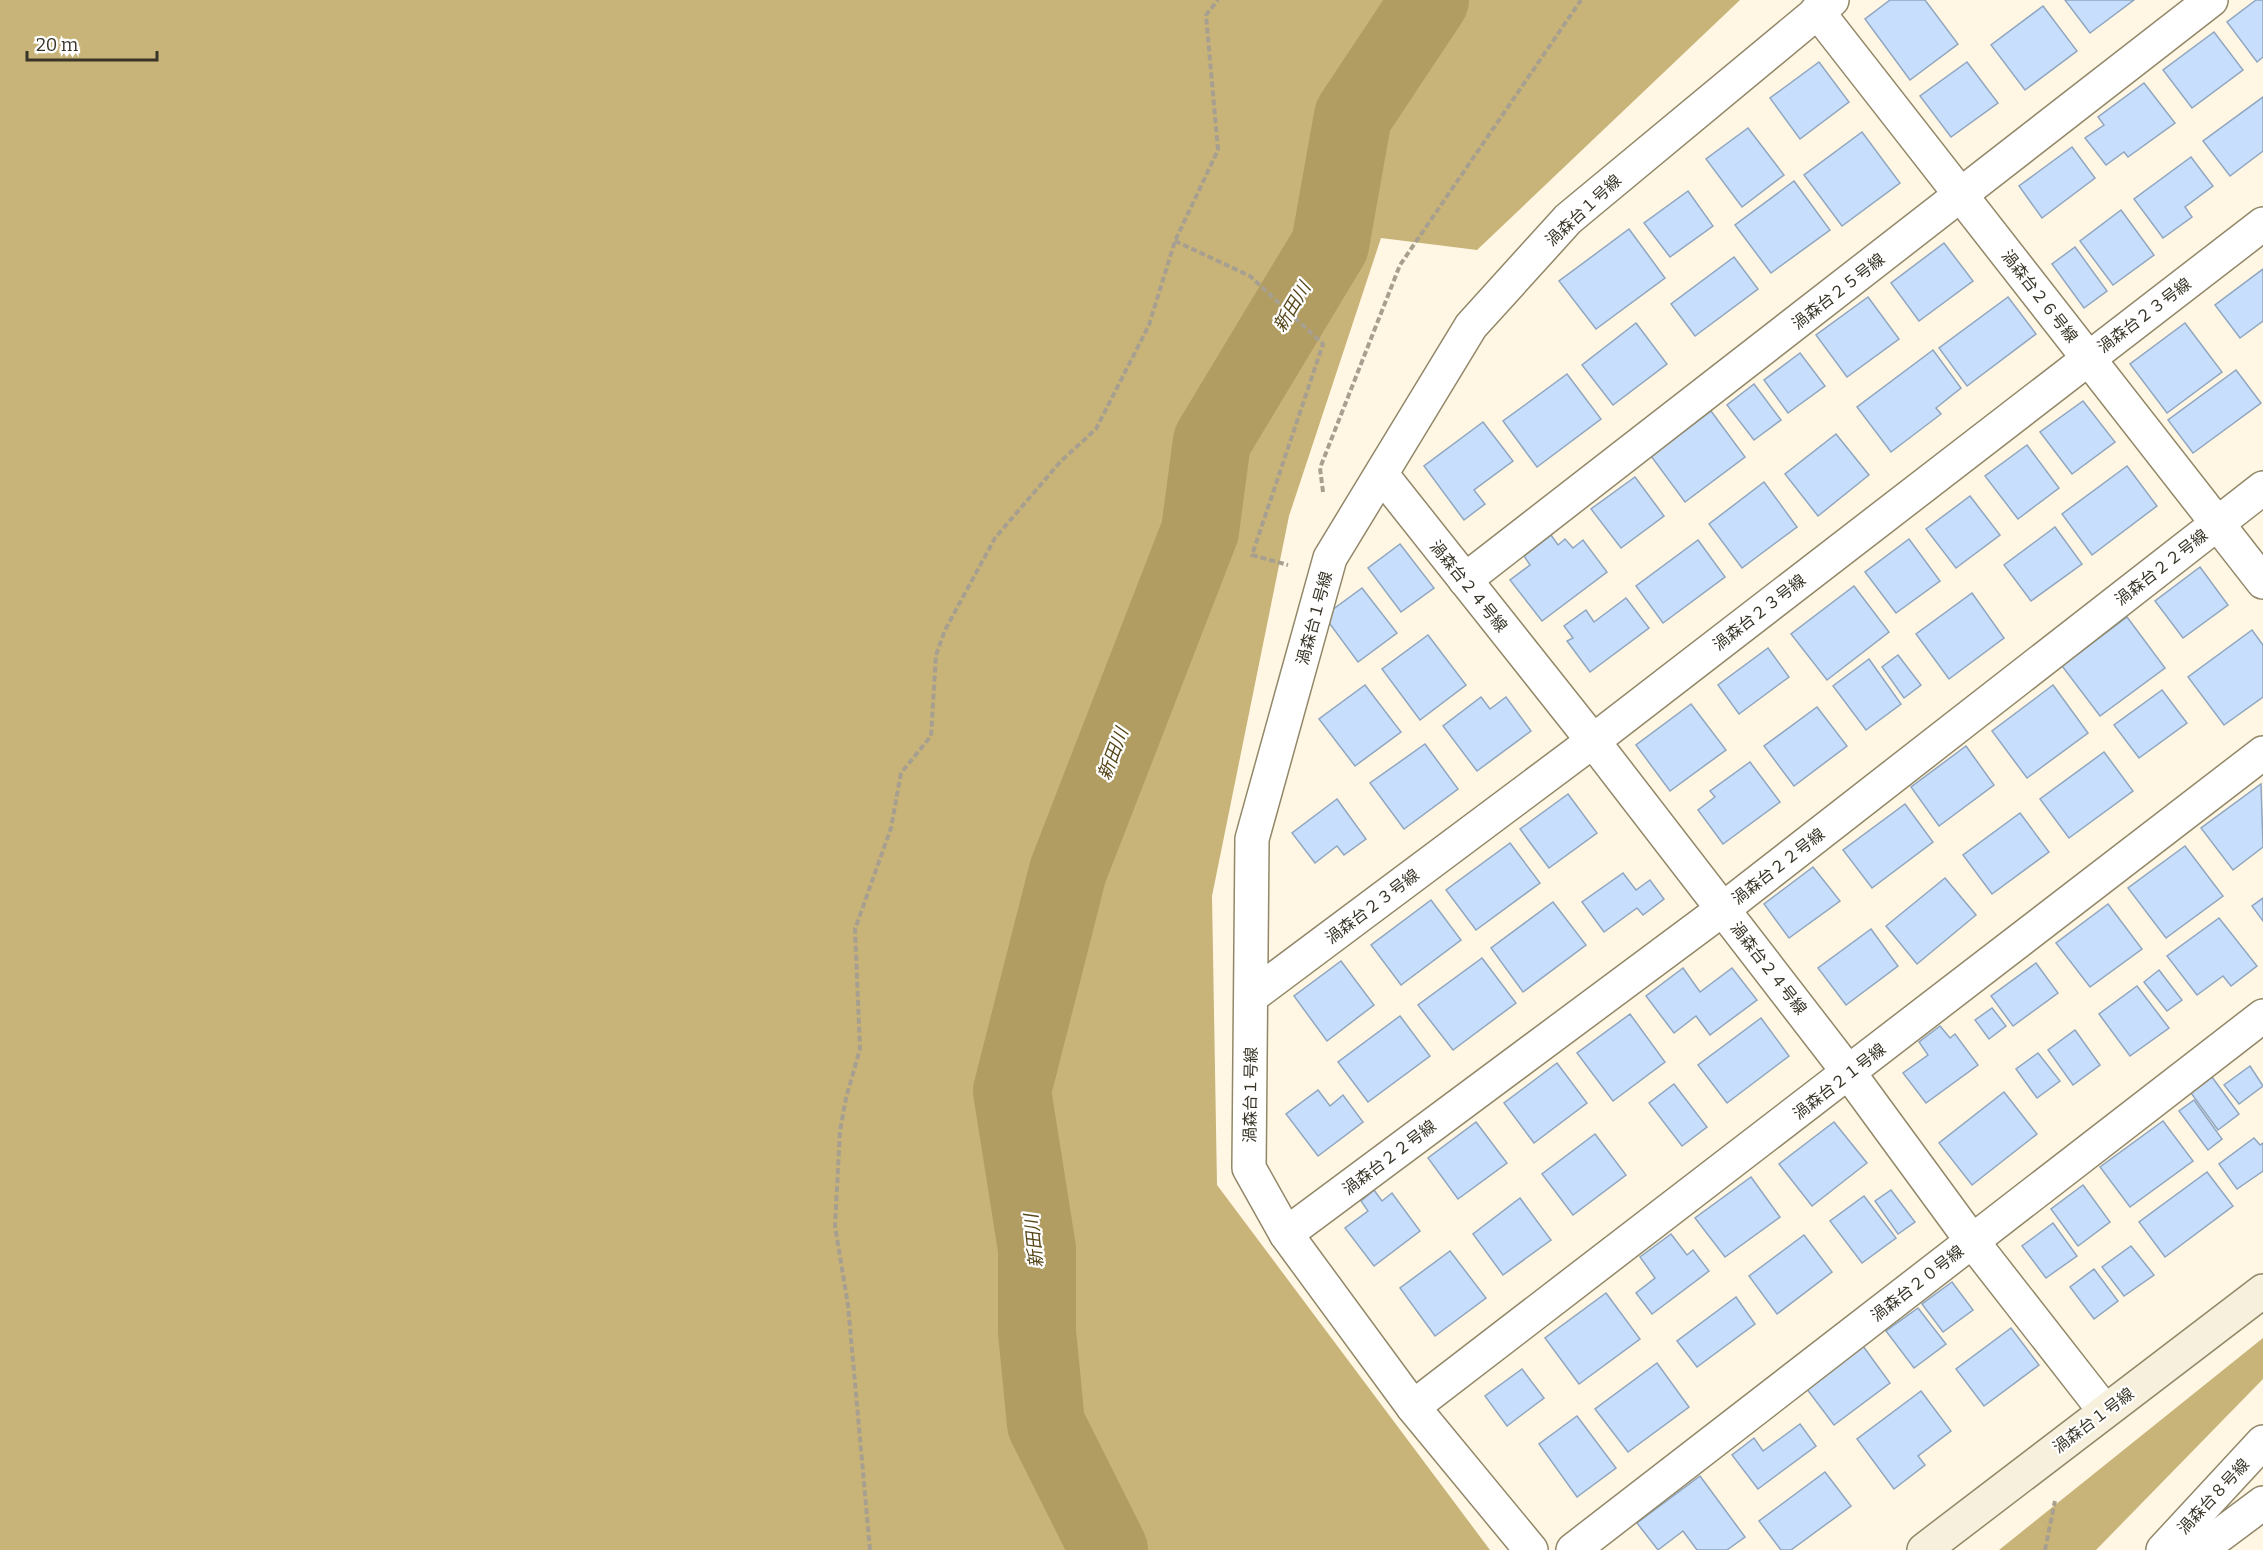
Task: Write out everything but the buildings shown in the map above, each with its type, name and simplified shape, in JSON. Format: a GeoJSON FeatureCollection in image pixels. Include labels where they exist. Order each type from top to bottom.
{"type":"FeatureCollection","features":[{"type":"Feature","properties":{"kind":"street","name":"渦森台２５号線"},"geometry":{"type":"LineString","coordinates":[[1465,580],[2211,0]]}},
{"type":"Feature","properties":{"kind":"street","name":"渦森台２６号線"},"geometry":{"type":"LineString","coordinates":[[1824,5],[1961,196],[2263,582]]}},
{"type":"Feature","properties":{"kind":"street","name":"渦森台１号線"},"geometry":{"type":"LineString","coordinates":[[1531,1550],[1413,1407],[1286,1234],[1249,1168],[1252,839],[1330,558],[1472,326],[1568,219],[1824,5]]}},
{"type":"Feature","properties":{"kind":"street","name":"渦森台２３号線"},"geometry":{"type":"LineString","coordinates":[[1252,996],[1593,741],[2263,224]]}},
{"type":"Feature","properties":{"kind":"street","name":"渦森台２４号線"},"geometry":{"type":"LineString","coordinates":[[1382,475],[1723,909],[1849,1073],[1972,1240],[2104,1410]]}},
{"type":"Feature","properties":{"kind":"street","name":"渦森台２２号線"},"geometry":{"type":"LineString","coordinates":[[1286,1234],[1723,909],[2263,488]]}},
{"type":"Feature","properties":{"kind":"street","name":"渦森台２１号線"},"geometry":{"type":"LineString","coordinates":[[1413,1407],[2263,753]]}},
{"type":"Feature","properties":{"kind":"street","name":"渦森台２０号線"},"geometry":{"type":"LineString","coordinates":[[1573,1550],[2263,1016]]}},
{"type":"Feature","properties":{"kind":"street","name":"渦森台１号線"},"geometry":{"type":"LineString","coordinates":[[1924,1550],[2104,1410],[2263,1291]]}},
{"type":"Feature","properties":{"kind":"street","name":"渦森台８号線"},"geometry":{"type":"LineString","coordinates":[[2163,1550],[2263,1442]]}},
{"type":"Feature","properties":{"kind":"street"},"geometry":{"type":"LineString","coordinates":[[2200,1550],[2263,1503]]}},
{"type":"Feature","properties":{"kind":"path"},"geometry":{"type":"LineString","coordinates":[[870,1550],[848,1305],[836,1226],[840,1131],[846,1098],[860,1049],[855,929],[891,828],[901,772],[931,736],[936,655],[945,630],[995,538],[1061,461],[1096,429],[1149,325],[1175,241],[1218,150],[1206,15],[1218,0]]}},
{"type":"Feature","properties":{"kind":"path"},"geometry":{"type":"LineString","coordinates":[[1323,497],[1320,468],[1400,266],[1581,0]]}},
{"type":"Feature","properties":{"kind":"path"},"geometry":{"type":"LineString","coordinates":[[1175,241],[1250,276],[1323,344],[1252,555],[1295,567],[1330,558]]}},
{"type":"Feature","properties":{"kind":"shaded area"},"geometry":{"type":"Polygon","coordinates":[[[0,0],[1740,0],[1477,250],[1381,238],[1289,516],[1212,896],[1217,1185],[1490,1550],[0,1550],[0,0]]]}},
{"type":"Feature","properties":{"kind":"shaded area"},"geometry":{"type":"Polygon","coordinates":[[[2263,1338],[2263,1379],[2096,1550],[1999,1550],[2263,1338]]]}},
{"type":"Feature","properties":{"kind":"waterway","name":"新田川"},"geometry":{"type":"LineString","coordinates":[[1109,1550],[1046,1424],[1037,1332],[1037,1249],[1012,1091],[1068,871],[1200,531],[1212,441],[1330,245],[1353,116],[1430,0]]}}]}
